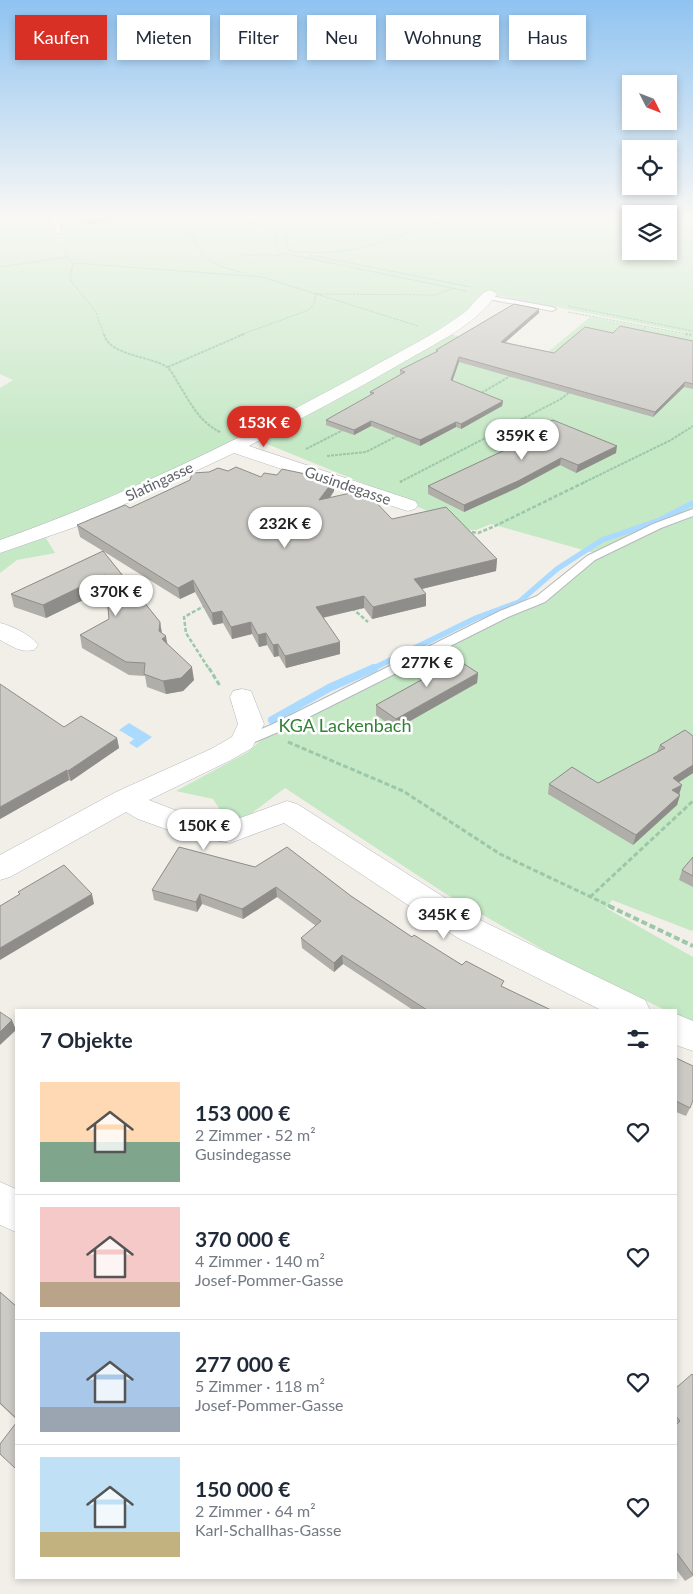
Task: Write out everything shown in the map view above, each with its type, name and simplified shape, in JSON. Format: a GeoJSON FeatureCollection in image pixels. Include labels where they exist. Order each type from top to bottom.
{"type":"FeatureCollection","features":[{"type":"Feature","properties":{"kind":"street","name":"Slatingasse"},"geometry":{"type":"LineString","coordinates":[[0,547],[80,518],[236,444],[352,385],[443,333],[485,303],[489,295]]}},
{"type":"Feature","properties":{"kind":"street","name":"Gusindegasse"},"geometry":{"type":"LineString","coordinates":[[236,444],[408,506]]}},
{"type":"Feature","properties":{"kind":"street"},"geometry":{"type":"LineString","coordinates":[[0,630],[26,645]]}},
{"type":"Feature","properties":{"kind":"street"},"geometry":{"type":"LineString","coordinates":[[0,869],[126,799],[220,756],[254,737],[242,697]]}},
{"type":"Feature","properties":{"kind":"street"},"geometry":{"type":"LineString","coordinates":[[126,799],[148,812],[187,826],[230,833],[287,811],[469,929],[631,1009]]}},
{"type":"Feature","properties":{"kind":"street"},"geometry":{"type":"LineString","coordinates":[[677,1029],[693,1036]]}},
{"type":"Feature","properties":{"kind":"street"},"geometry":{"type":"LineString","coordinates":[[0,1201],[15,1212]]}},
{"type":"Feature","properties":{"kind":"lane"},"geometry":{"type":"LineString","coordinates":[[489,295],[552,309]]}},
{"type":"Feature","properties":{"kind":"lane"},"geometry":{"type":"LineString","coordinates":[[254,737],[504,614],[541,599],[591,558],[657,526],[693,512]]}},
{"type":"Feature","properties":{"kind":"path"},"geometry":{"type":"LineString","coordinates":[[80,292],[86,297],[97,312],[101,320],[105,339],[119,350],[168,367],[194,409],[208,426],[236,444]]}},
{"type":"Feature","properties":{"kind":"path"},"geometry":{"type":"LineString","coordinates":[[309,292],[443,333]]}},
{"type":"Feature","properties":{"kind":"path"},"geometry":{"type":"LineString","coordinates":[[315,294],[436,295],[442,292]]}},
{"type":"Feature","properties":{"kind":"path"},"geometry":{"type":"LineString","coordinates":[[476,292],[489,295]]}},
{"type":"Feature","properties":{"kind":"path"},"geometry":{"type":"LineString","coordinates":[[168,367],[185,362],[229,339],[309,310],[315,302],[315,294]]}},
{"type":"Feature","properties":{"kind":"path"},"geometry":{"type":"LineString","coordinates":[[552,309],[693,335]]}},
{"type":"Feature","properties":{"kind":"path"},"geometry":{"type":"LineString","coordinates":[[632,338],[647,326]]}},
{"type":"Feature","properties":{"kind":"path"},"geometry":{"type":"LineString","coordinates":[[471,398],[497,385],[518,371]]}},
{"type":"Feature","properties":{"kind":"path"},"geometry":{"type":"LineString","coordinates":[[397,483],[561,399],[575,387]]}},
{"type":"Feature","properties":{"kind":"path"},"geometry":{"type":"LineString","coordinates":[[464,531],[478,533],[495,526],[671,440],[693,426]]}},
{"type":"Feature","properties":{"kind":"path"},"geometry":{"type":"LineString","coordinates":[[299,453],[349,427]]}},
{"type":"Feature","properties":{"kind":"path"},"geometry":{"type":"LineString","coordinates":[[318,457],[366,452],[401,434]]}},
{"type":"Feature","properties":{"kind":"path"},"geometry":{"type":"LineString","coordinates":[[210,604],[184,617],[186,633],[226,695],[242,697]]}},
{"type":"Feature","properties":{"kind":"path"},"geometry":{"type":"LineString","coordinates":[[349,606],[368,622]]}},
{"type":"Feature","properties":{"kind":"path"},"geometry":{"type":"LineString","coordinates":[[254,737],[403,791],[500,854],[693,946]]}},
{"type":"Feature","properties":{"kind":"path"},"geometry":{"type":"LineString","coordinates":[[590,897],[693,801]]}},
{"type":"Feature","properties":{"kind":"green space","name":"KGA Lackenbach"},"geometry":{"type":"Polygon","coordinates":[[[0,292],[693,292],[693,334],[488,294],[496,296],[449,334],[544,355],[590,317],[693,336],[693,929],[692,931],[612,900],[606,908],[693,957],[693,1024],[677,1016],[677,1009],[663,1009],[551,954],[446,894],[285,788],[232,828],[213,799],[176,791],[248,752],[267,735],[538,597],[594,553],[491,524],[476,530],[470,530],[387,493],[255,439],[46,538],[55,553],[17,560],[0,573],[0,388],[13,380],[0,374],[0,292]]]}},
{"type":"Feature","properties":{"kind":"water"},"geometry":{"type":"Polygon","coordinates":[[[129,723],[152,737],[137,748],[129,743],[134,739],[119,730],[129,723]]]}},
{"type":"Feature","properties":{"kind":"building"},"geometry":{"type":"Polygon","coordinates":[[[514,304],[539,309],[501,342],[554,353],[585,327],[613,333],[620,326],[693,341],[693,384],[685,382],[655,412],[459,357],[451,380],[503,401],[461,424],[456,422],[420,440],[371,421],[354,430],[326,420],[374,393],[370,392],[405,372],[400,370],[438,351],[436,350],[514,304]]]}},
{"type":"Feature","properties":{"kind":"building"},"geometry":{"type":"Polygon","coordinates":[[[553,420],[617,446],[578,465],[561,458],[518,481],[464,505],[428,486],[520,443],[511,440],[553,420]]]}},
{"type":"Feature","properties":{"kind":"building"},"geometry":{"type":"Polygon","coordinates":[[[236,467],[261,477],[264,473],[277,475],[282,469],[334,480],[319,500],[364,490],[392,519],[446,507],[497,559],[414,579],[426,594],[373,607],[364,596],[316,607],[340,642],[285,656],[278,644],[273,645],[266,633],[258,635],[251,622],[231,627],[222,611],[212,613],[193,580],[178,588],[77,525],[125,505],[130,508],[190,480],[192,473],[209,472],[218,468],[228,471],[236,467]]]}},
{"type":"Feature","properties":{"kind":"building"},"geometry":{"type":"Polygon","coordinates":[[[103,551],[160,622],[159,631],[166,636],[162,639],[192,667],[181,678],[163,681],[144,674],[145,663],[126,662],[80,635],[109,619],[105,575],[43,605],[11,594],[103,551]]]}},
{"type":"Feature","properties":{"kind":"building"},"geometry":{"type":"Polygon","coordinates":[[[455,658],[478,673],[396,719],[376,705],[434,673],[432,671],[455,658]]]}},
{"type":"Feature","properties":{"kind":"building"},"geometry":{"type":"Polygon","coordinates":[[[0,684],[64,727],[81,716],[117,738],[68,771],[0,807],[0,684]]]}},
{"type":"Feature","properties":{"kind":"building"},"geometry":{"type":"Polygon","coordinates":[[[685,730],[693,736],[693,765],[673,778],[682,785],[672,790],[680,795],[636,835],[549,784],[572,767],[598,783],[665,748],[660,745],[685,730]]]}},
{"type":"Feature","properties":{"kind":"building"},"geometry":{"type":"Polygon","coordinates":[[[179,847],[255,867],[287,847],[351,896],[412,937],[414,935],[462,965],[466,961],[504,981],[501,986],[549,1009],[425,1009],[342,955],[334,963],[301,938],[321,921],[276,887],[242,909],[200,894],[196,902],[152,890],[179,847]]]}},
{"type":"Feature","properties":{"kind":"building"},"geometry":{"type":"Polygon","coordinates":[[[693,857],[693,876],[682,870],[693,857]]]}},
{"type":"Feature","properties":{"kind":"building"},"geometry":{"type":"Polygon","coordinates":[[[64,865],[92,894],[0,948],[0,906],[20,894],[18,892],[64,865]]]}},
{"type":"Feature","properties":{"kind":"building"},"geometry":{"type":"Polygon","coordinates":[[[0,1012],[12,1020],[0,1032],[0,1012]]]}},
{"type":"Feature","properties":{"kind":"building"},"geometry":{"type":"Polygon","coordinates":[[[677,1058],[693,1066],[693,1100],[690,1108],[677,1102],[677,1058]]]}},
{"type":"Feature","properties":{"kind":"building"},"geometry":{"type":"Polygon","coordinates":[[[0,1292],[15,1305],[15,1417],[0,1403],[0,1292]]]}},
{"type":"Feature","properties":{"kind":"building"},"geometry":{"type":"Polygon","coordinates":[[[693,1375],[693,1575],[677,1553],[677,1424],[680,1421],[677,1417],[677,1387],[693,1375]]]}},
{"type":"Feature","properties":{"kind":"building"},"geometry":{"type":"Polygon","coordinates":[[[15,1424],[15,1468],[0,1454],[0,1444],[15,1424]]]}},
{"type":"Feature","properties":{"kind":"waterway"},"geometry":{"type":"LineString","coordinates":[[372,669],[476,618],[519,602],[557,569],[602,540],[660,520],[693,503]]}},
{"type":"Feature","properties":{"kind":"waterway"},"geometry":{"type":"LineString","coordinates":[[272,720],[329,688],[374,668]]}}]}
